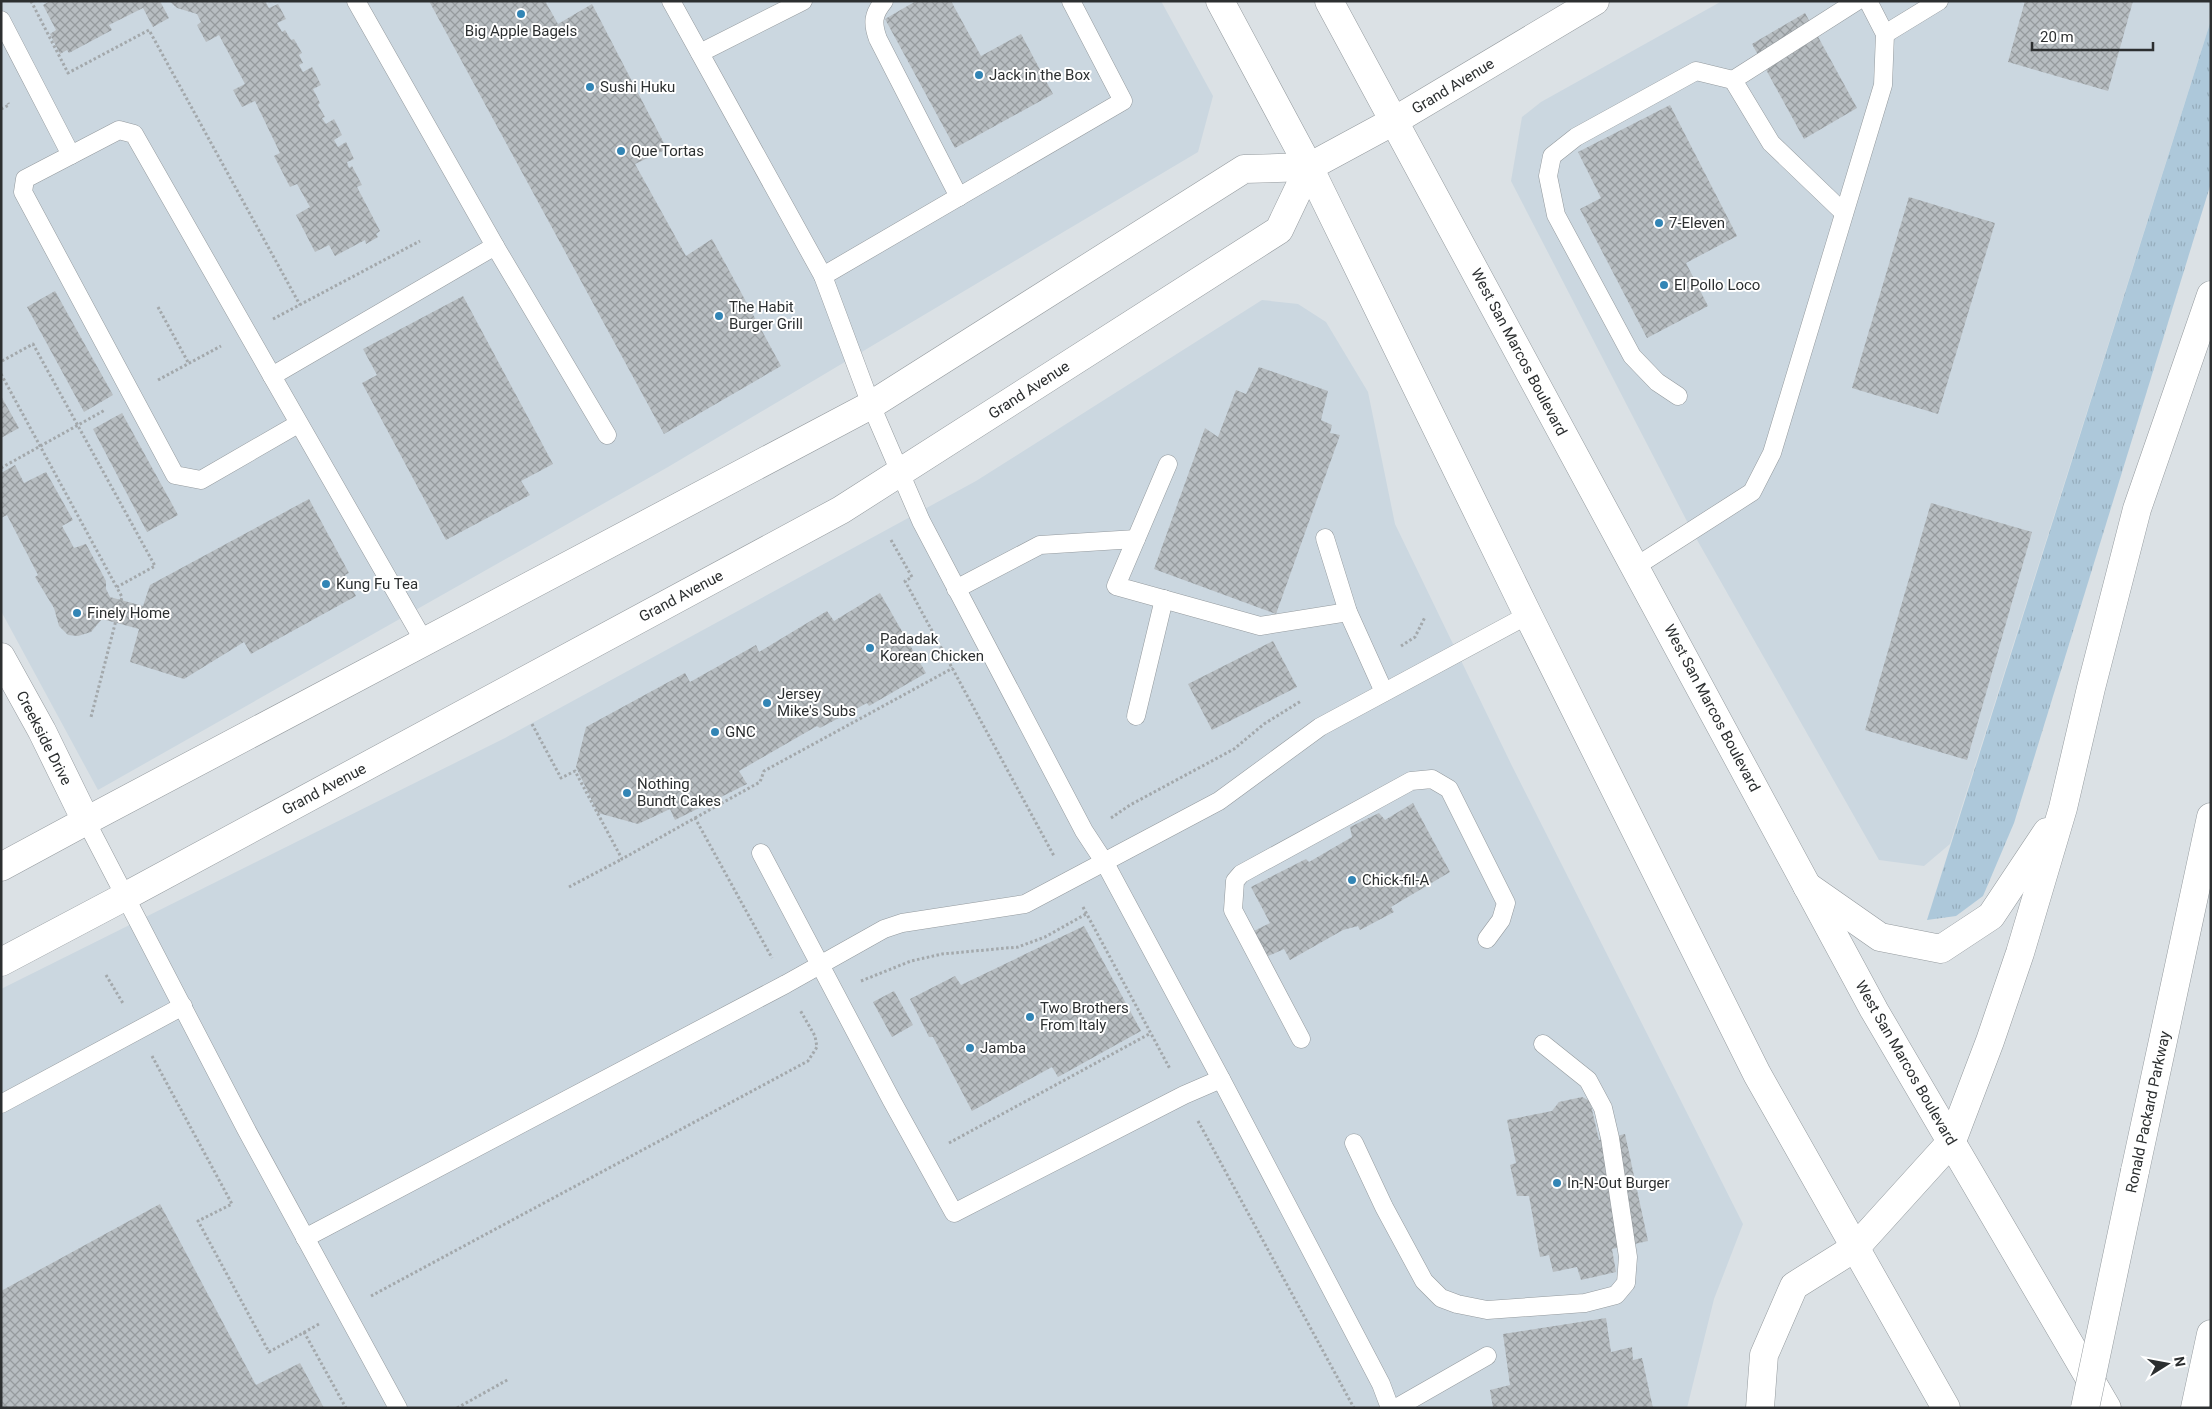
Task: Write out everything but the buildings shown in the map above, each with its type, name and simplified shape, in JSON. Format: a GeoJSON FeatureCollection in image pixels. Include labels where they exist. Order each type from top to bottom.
{"type":"FeatureCollection","features":[{"type":"Feature","properties":{"kind":"main road"},"geometry":{"type":"LineString","coordinates":[[1220,1],[1309,167],[1528,615],[1757,1074],[1946,1408]]}},
{"type":"Feature","properties":{"kind":"main road","name":"West San Marcos Boulevard"},"geometry":{"type":"LineString","coordinates":[[1329,1],[1874,1010],[2107,1408]]}},
{"type":"Feature","properties":{"kind":"main road","name":"Grand Avenue"},"geometry":{"type":"LineString","coordinates":[[1,867],[871,405],[1244,169],[1309,167],[1394,121],[1595,1]]}},
{"type":"Feature","properties":{"kind":"main road","name":"Grand Avenue"},"geometry":{"type":"LineString","coordinates":[[1,962],[832,514],[900,473],[1279,230],[1309,167]]}},
{"type":"Feature","properties":{"kind":"main road"},"geometry":{"type":"LineString","coordinates":[[1760,1408],[1764,1355],[1794,1286],[1856,1247],[1952,1141],[1990,1041],[2017,962],[2063,808],[2091,688],[2137,509],[2211,295]]}},
{"type":"Feature","properties":{"kind":"main road","name":"Creekside Drive"},"geometry":{"type":"LineString","coordinates":[[1,657],[42,731],[86,821]]}},
{"type":"Feature","properties":{"kind":"main road"},"geometry":{"type":"LineString","coordinates":[[1807,886],[1880,937],[1941,949],[1991,916],[2063,808]]}},
{"type":"Feature","properties":{"kind":"main road","name":"Ronald Packard Parkway"},"geometry":{"type":"LineString","coordinates":[[2085,1408],[2211,817]]}},
{"type":"Feature","properties":{"kind":"main road"},"geometry":{"type":"LineString","coordinates":[[2195,1408],[2209,1340]]}},
{"type":"Feature","properties":{"kind":"lane"},"geometry":{"type":"LineString","coordinates":[[356,1],[495,246],[607,435]]}},
{"type":"Feature","properties":{"kind":"lane"},"geometry":{"type":"LineString","coordinates":[[671,1],[823,276],[871,405],[921,521],[956,590],[1084,832],[1105,863],[1221,1079],[1376,1376],[1390,1408]]}},
{"type":"Feature","properties":{"kind":"lane"},"geometry":{"type":"LineString","coordinates":[[700,53],[803,1]]}},
{"type":"Feature","properties":{"kind":"lane"},"geometry":{"type":"LineString","coordinates":[[884,1],[875,12],[873,26],[959,196]]}},
{"type":"Feature","properties":{"kind":"lane"},"geometry":{"type":"LineString","coordinates":[[823,276],[1123,100],[1071,1]]}},
{"type":"Feature","properties":{"kind":"lane"},"geometry":{"type":"LineString","coordinates":[[1733,80],[1858,1]]}},
{"type":"Feature","properties":{"kind":"lane"},"geometry":{"type":"LineString","coordinates":[[1635,566],[1752,492],[1772,453],[1883,84],[1885,34],[1868,1]]}},
{"type":"Feature","properties":{"kind":"lane"},"geometry":{"type":"LineString","coordinates":[[1885,34],[1939,1]]}},
{"type":"Feature","properties":{"kind":"lane"},"geometry":{"type":"LineString","coordinates":[[1,20],[71,155]]}},
{"type":"Feature","properties":{"kind":"lane"},"geometry":{"type":"LineString","coordinates":[[1678,396],[1657,382],[1632,356],[1556,214],[1548,176],[1552,156],[1576,137],[1696,71],[1733,80],[1771,143],[1844,213]]}},
{"type":"Feature","properties":{"kind":"lane"},"geometry":{"type":"LineString","coordinates":[[298,424],[201,480],[175,475],[23,192],[25,179],[119,130],[134,134],[424,643]]}},
{"type":"Feature","properties":{"kind":"lane"},"geometry":{"type":"LineString","coordinates":[[272,376],[495,246]]}},
{"type":"Feature","properties":{"kind":"lane"},"geometry":{"type":"LineString","coordinates":[[1168,464],[1116,586],[1260,626],[1348,612]]}},
{"type":"Feature","properties":{"kind":"lane"},"geometry":{"type":"LineString","coordinates":[[1325,538],[1348,612],[1384,692]]}},
{"type":"Feature","properties":{"kind":"lane"},"geometry":{"type":"LineString","coordinates":[[956,590],[1040,545],[1136,540]]}},
{"type":"Feature","properties":{"kind":"lane"},"geometry":{"type":"LineString","coordinates":[[1136,716],[1164,599]]}},
{"type":"Feature","properties":{"kind":"lane"},"geometry":{"type":"LineString","coordinates":[[305,1238],[786,984],[884,929],[902,923],[1025,904],[1105,863],[1219,800],[1320,727],[1528,615]]}},
{"type":"Feature","properties":{"kind":"lane"},"geometry":{"type":"LineString","coordinates":[[1301,1039],[1233,910],[1235,881],[1241,874],[1410,781],[1432,780],[1449,789],[1506,903],[1501,920],[1487,939]]}},
{"type":"Feature","properties":{"kind":"lane"},"geometry":{"type":"LineString","coordinates":[[86,821],[124,897],[305,1238],[398,1408]]}},
{"type":"Feature","properties":{"kind":"lane"},"geometry":{"type":"LineString","coordinates":[[761,853],[834,993],[954,1213],[1184,1095],[1221,1079]]}},
{"type":"Feature","properties":{"kind":"lane"},"geometry":{"type":"LineString","coordinates":[[1,1104],[183,1006]]}},
{"type":"Feature","properties":{"kind":"lane"},"geometry":{"type":"LineString","coordinates":[[1354,1143],[1384,1207],[1424,1281],[1441,1298],[1457,1304],[1487,1310],[1585,1303],[1616,1295],[1626,1283],[1628,1257],[1610,1138],[1602,1108],[1588,1080],[1543,1044]]}},
{"type":"Feature","properties":{"kind":"lane"},"geometry":{"type":"LineString","coordinates":[[1396,1408],[1487,1356]]}},
{"type":"Feature","properties":{"kind":"path"},"geometry":{"type":"LineString","coordinates":[[31,1],[68,73],[149,30],[300,305]]}},
{"type":"Feature","properties":{"kind":"path"},"geometry":{"type":"LineString","coordinates":[[1,109],[9,105],[5,98]]}},
{"type":"Feature","properties":{"kind":"path"},"geometry":{"type":"LineString","coordinates":[[1,468],[189,364],[420,241]]}},
{"type":"Feature","properties":{"kind":"path"},"geometry":{"type":"LineString","coordinates":[[158,307],[189,364]]}},
{"type":"Feature","properties":{"kind":"path"},"geometry":{"type":"LineString","coordinates":[[1,361],[33,344],[155,566],[117,587]]}},
{"type":"Feature","properties":{"kind":"path"},"geometry":{"type":"LineString","coordinates":[[1,374],[122,597],[91,717]]}},
{"type":"Feature","properties":{"kind":"path"},"geometry":{"type":"LineString","coordinates":[[891,540],[912,577],[905,581],[1354,1408]]}},
{"type":"Feature","properties":{"kind":"path"},"geometry":{"type":"LineString","coordinates":[[1370,664],[1415,637],[1425,617]]}},
{"type":"Feature","properties":{"kind":"path"},"geometry":{"type":"LineString","coordinates":[[569,887],[760,782],[764,771],[952,668]]}},
{"type":"Feature","properties":{"kind":"path"},"geometry":{"type":"LineString","coordinates":[[1050,849],[1115,816],[1130,804],[1234,748],[1264,724],[1309,696]]}},
{"type":"Feature","properties":{"kind":"path"},"geometry":{"type":"LineString","coordinates":[[532,724],[561,778],[575,771],[622,859]]}},
{"type":"Feature","properties":{"kind":"path"},"geometry":{"type":"LineString","coordinates":[[695,818],[786,984]]}},
{"type":"Feature","properties":{"kind":"path"},"geometry":{"type":"LineString","coordinates":[[106,975],[138,1030],[232,1204],[198,1221],[269,1352],[808,1061],[817,1047],[815,1036],[799,1008],[911,961],[942,954],[1018,947],[1045,937],[1086,914]]}},
{"type":"Feature","properties":{"kind":"path"},"geometry":{"type":"LineString","coordinates":[[923,1157],[1150,1033]]}},
{"type":"Feature","properties":{"kind":"path"},"geometry":{"type":"LineString","coordinates":[[304,1332],[346,1408]]}},
{"type":"Feature","properties":{"kind":"path"},"geometry":{"type":"LineString","coordinates":[[456,1408],[509,1379]]}},
{"type":"Feature","properties":{"kind":"shaded area"},"geometry":{"type":"Polygon","coordinates":[[[1,1],[1161,1],[1213,96],[1198,152],[668,467],[98,790],[1,611],[1,1]]]}},
{"type":"Feature","properties":{"kind":"shaded area"},"geometry":{"type":"Polygon","coordinates":[[[1722,1],[2211,1],[2211,20],[1950,844],[1924,866],[1879,860],[1692,531],[1511,181],[1522,117],[1541,102],[1722,1]]]}},
{"type":"Feature","properties":{"kind":"shaded area"},"geometry":{"type":"Polygon","coordinates":[[[1262,300],[1298,304],[1326,322],[1368,392],[1395,524],[1512,766],[1743,1224],[1714,1299],[1687,1408],[1,1408],[1,989],[505,738],[976,481],[1262,300]]]}},
{"type":"Feature","properties":{"kind":"green space"},"geometry":{"type":"Polygon","coordinates":[[[2211,20],[2211,183],[2014,823],[1983,896],[1956,916],[1927,920],[2211,20]]]}},
{"type":"Feature","properties":{"kind":"place","name":"Big Apple Bagels"},"geometry":{"type":"Point","coordinates":[521,14]}},
{"type":"Feature","properties":{"kind":"place","name":"Jack in the Box"},"geometry":{"type":"Point","coordinates":[979,75]}},
{"type":"Feature","properties":{"kind":"place","name":"Sushi Huku"},"geometry":{"type":"Point","coordinates":[590,87]}},
{"type":"Feature","properties":{"kind":"place","name":"Que Tortas"},"geometry":{"type":"Point","coordinates":[621,151]}},
{"type":"Feature","properties":{"kind":"place","name":"7-Eleven"},"geometry":{"type":"Point","coordinates":[1659,223]}},
{"type":"Feature","properties":{"kind":"place","name":"El Pollo Loco"},"geometry":{"type":"Point","coordinates":[1664,285]}},
{"type":"Feature","properties":{"kind":"place","name":"The Habit Burger Grill"},"geometry":{"type":"Point","coordinates":[719,316]}},
{"type":"Feature","properties":{"kind":"place","name":"Kung Fu Tea"},"geometry":{"type":"Point","coordinates":[326,584]}},
{"type":"Feature","properties":{"kind":"place","name":"Finely Home"},"geometry":{"type":"Point","coordinates":[77,613]}},
{"type":"Feature","properties":{"kind":"place","name":"Padadak Korean Chicken"},"geometry":{"type":"Point","coordinates":[870,648]}},
{"type":"Feature","properties":{"kind":"place","name":"Jersey Mike's Subs"},"geometry":{"type":"Point","coordinates":[767,703]}},
{"type":"Feature","properties":{"kind":"place","name":"GNC"},"geometry":{"type":"Point","coordinates":[715,732]}},
{"type":"Feature","properties":{"kind":"place","name":"Nothing Bundt Cakes"},"geometry":{"type":"Point","coordinates":[627,793]}},
{"type":"Feature","properties":{"kind":"place","name":"Chick-fil-A"},"geometry":{"type":"Point","coordinates":[1352,880]}},
{"type":"Feature","properties":{"kind":"place","name":"Two Brothers From Italy"},"geometry":{"type":"Point","coordinates":[1030,1017]}},
{"type":"Feature","properties":{"kind":"place","name":"Jamba"},"geometry":{"type":"Point","coordinates":[970,1048]}},
{"type":"Feature","properties":{"kind":"place","name":"In-N-Out Burger"},"geometry":{"type":"Point","coordinates":[1557,1183]}}]}
